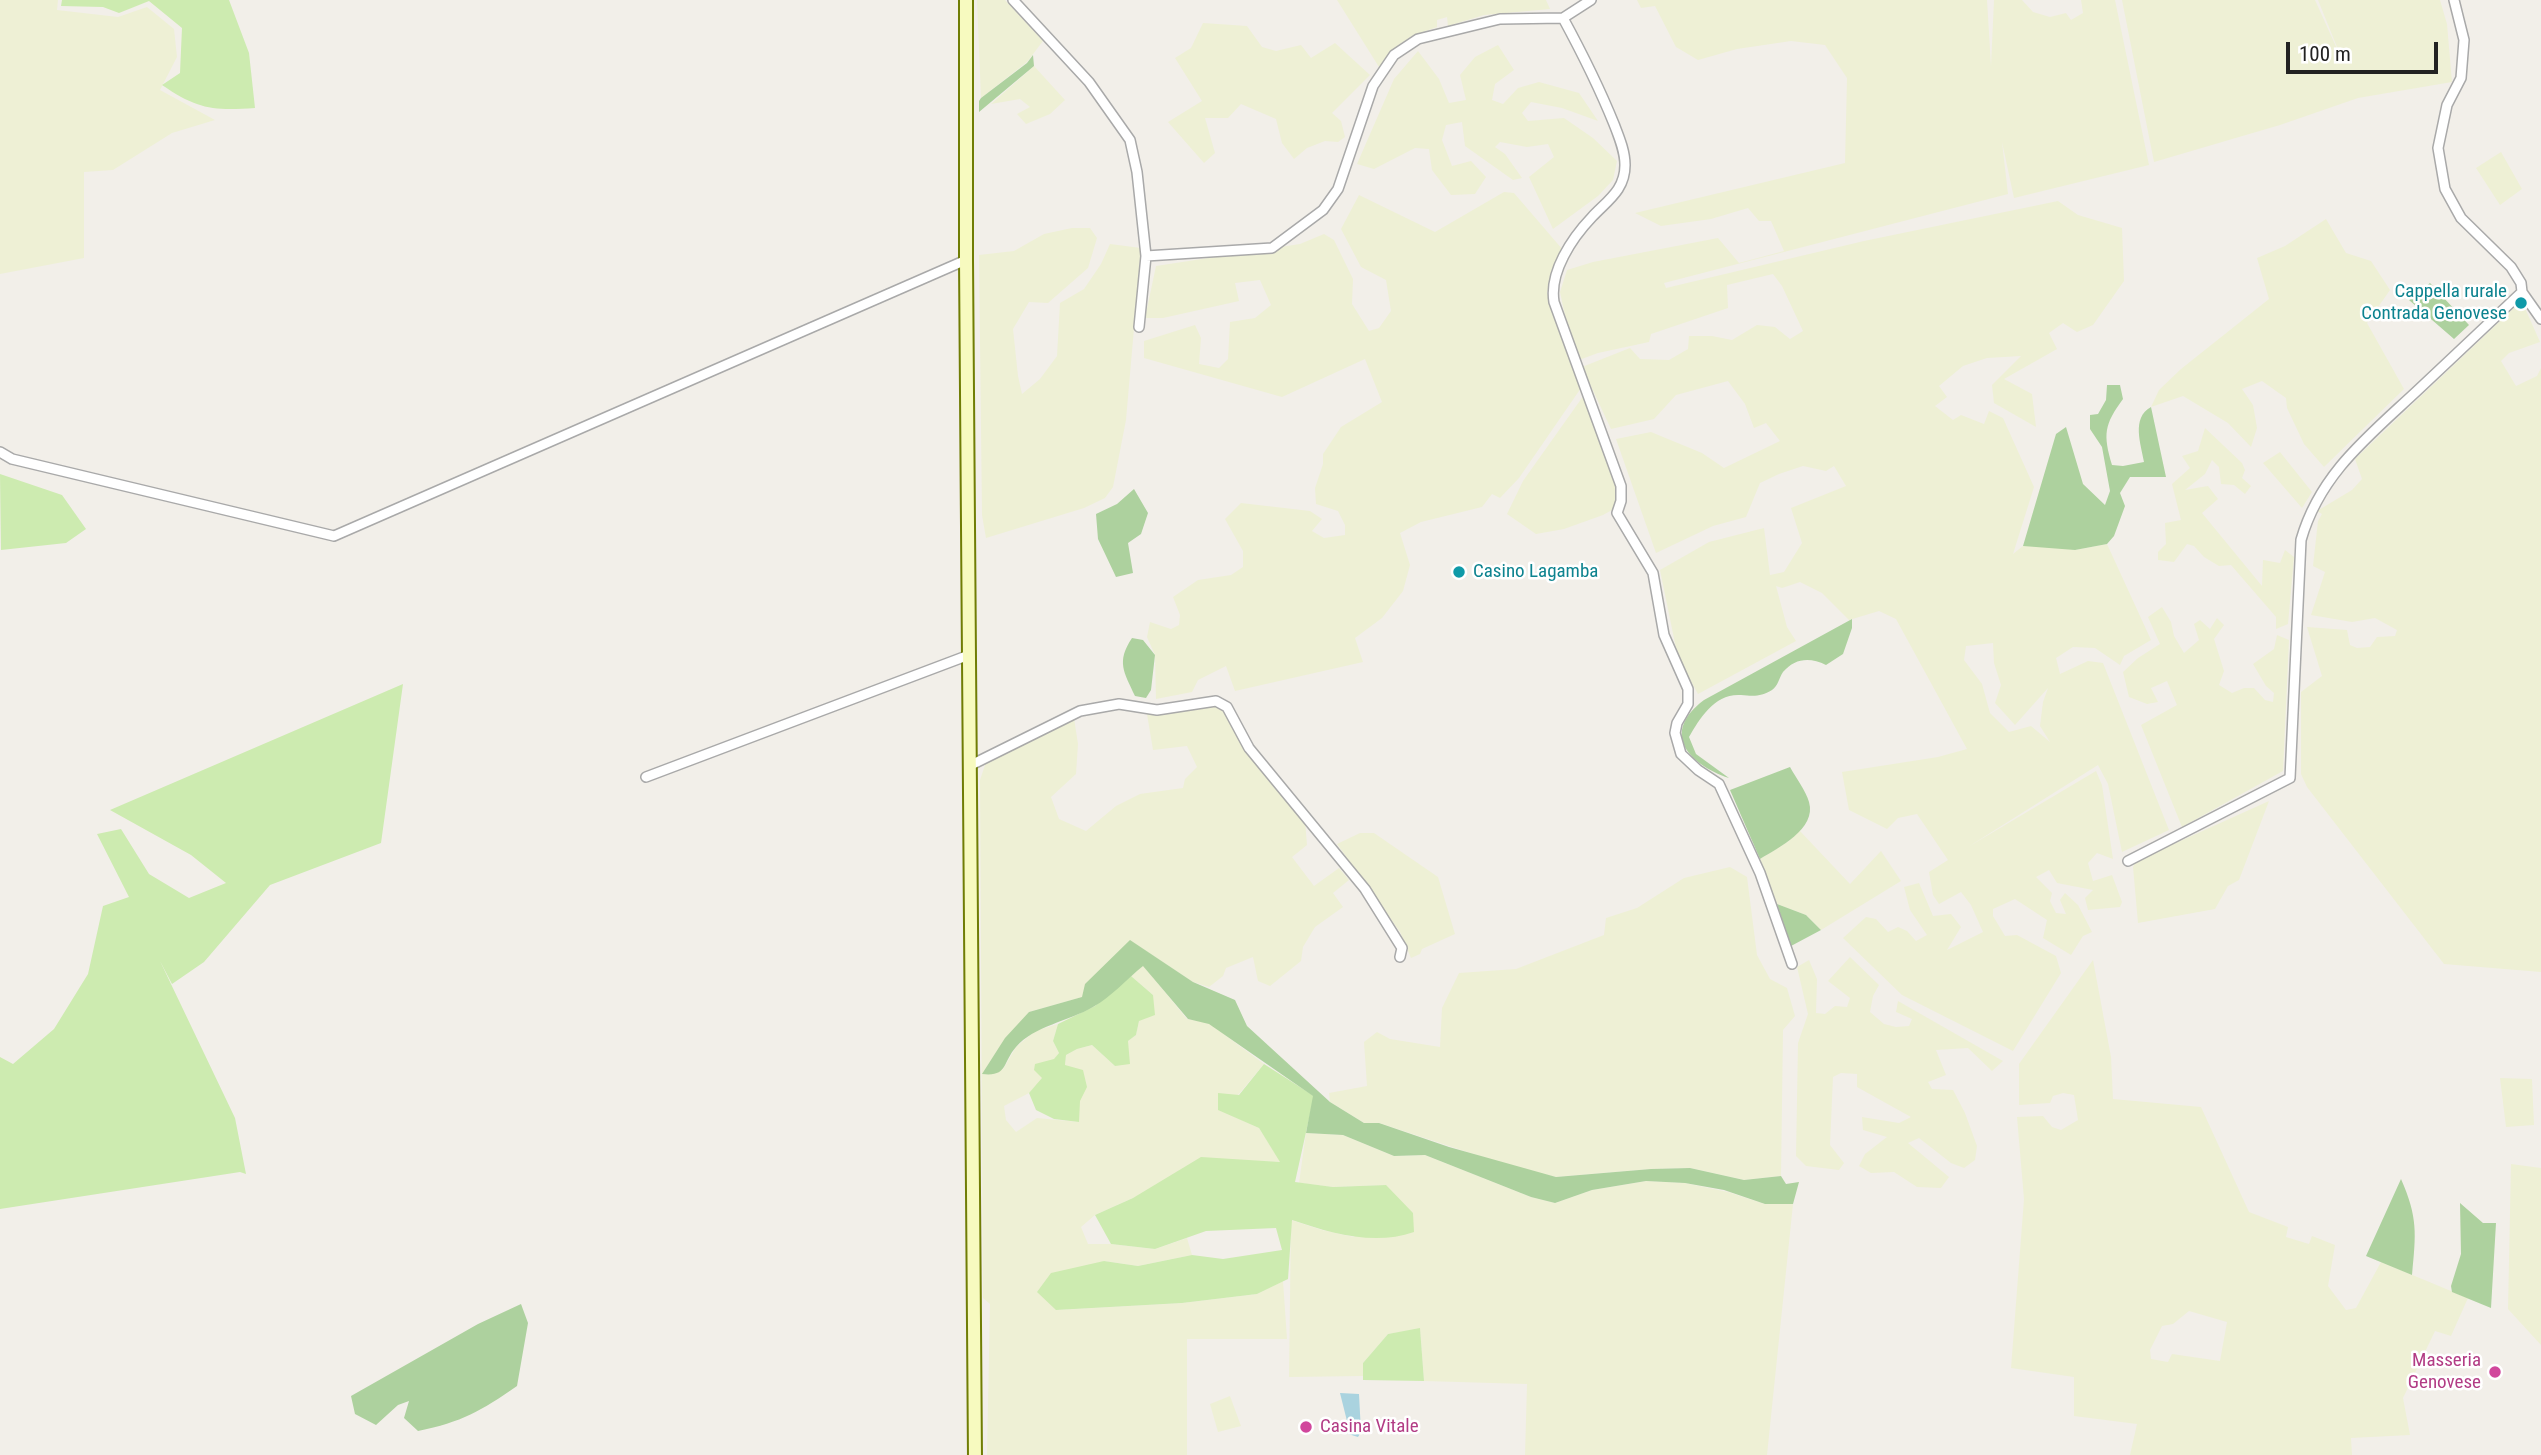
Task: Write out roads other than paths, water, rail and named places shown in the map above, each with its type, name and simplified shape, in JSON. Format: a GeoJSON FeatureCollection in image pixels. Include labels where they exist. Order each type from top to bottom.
{"type":"FeatureCollection","features":[{"type":"Feature","properties":{"kind":"main road"},"geometry":{"type":"LineString","coordinates":[[966,0],[975,1455]]}},
{"type":"Feature","properties":{"kind":"street"},"geometry":{"type":"LineString","coordinates":[[1013,0],[1089,82],[1130,140],[1137,172],[1146,256],[1139,327]]}},
{"type":"Feature","properties":{"kind":"street"},"geometry":{"type":"LineString","coordinates":[[1146,256],[1272,248],[1323,210],[1338,190],[1373,86],[1394,55],[1418,39],[1500,19],[1563,18],[1591,0]]}},
{"type":"Feature","properties":{"kind":"street"},"geometry":{"type":"LineString","coordinates":[[2454,0],[2464,40],[2461,78],[2447,106],[2438,148],[2445,189],[2461,218],[2511,267],[2521,283],[2522,292],[2541,319]]}},
{"type":"Feature","properties":{"kind":"street"},"geometry":{"type":"LineString","coordinates":[[1563,18],[1599,87],[1623,148],[1625,166],[1622,186],[1616,195],[1591,218],[1567,249],[1551,289],[1553,302],[1621,486],[1621,501],[1617,513],[1653,573],[1664,635],[1688,689],[1688,704],[1675,733],[1681,754],[1719,784],[1760,873],[1792,964]]}},
{"type":"Feature","properties":{"kind":"street"},"geometry":{"type":"LineString","coordinates":[[0,452],[12,459],[334,536],[966,260]]}},
{"type":"Feature","properties":{"kind":"street"},"geometry":{"type":"LineString","coordinates":[[2128,861],[2290,778],[2301,540],[2308,516],[2321,491],[2359,445],[2522,292]]}},
{"type":"Feature","properties":{"kind":"street"},"geometry":{"type":"LineString","coordinates":[[646,777],[968,655]]}},
{"type":"Feature","properties":{"kind":"street"},"geometry":{"type":"LineString","coordinates":[[969,766],[1080,711],[1119,704],[1157,710],[1216,701],[1227,708],[1249,748],[1365,889],[1402,948],[1400,957]]}},
{"type":"Feature","properties":{"kind":"water"},"geometry":{"type":"Polygon","coordinates":[[[1340,1393],[1359,1394],[1361,1432],[1358,1437],[1345,1433],[1347,1421],[1340,1393]]]}},
{"type":"Feature","properties":{"kind":"place","name":"Cappella rurale Contrada Genovese"},"geometry":{"type":"Point","coordinates":[2521,303]}},
{"type":"Feature","properties":{"kind":"place","name":"Casino Lagamba"},"geometry":{"type":"Point","coordinates":[1459,572]}},
{"type":"Feature","properties":{"kind":"place","name":"Masseria Genovese"},"geometry":{"type":"Point","coordinates":[2495,1372]}},
{"type":"Feature","properties":{"kind":"place","name":"Casina Vitale"},"geometry":{"type":"Point","coordinates":[1306,1427]}}]}
